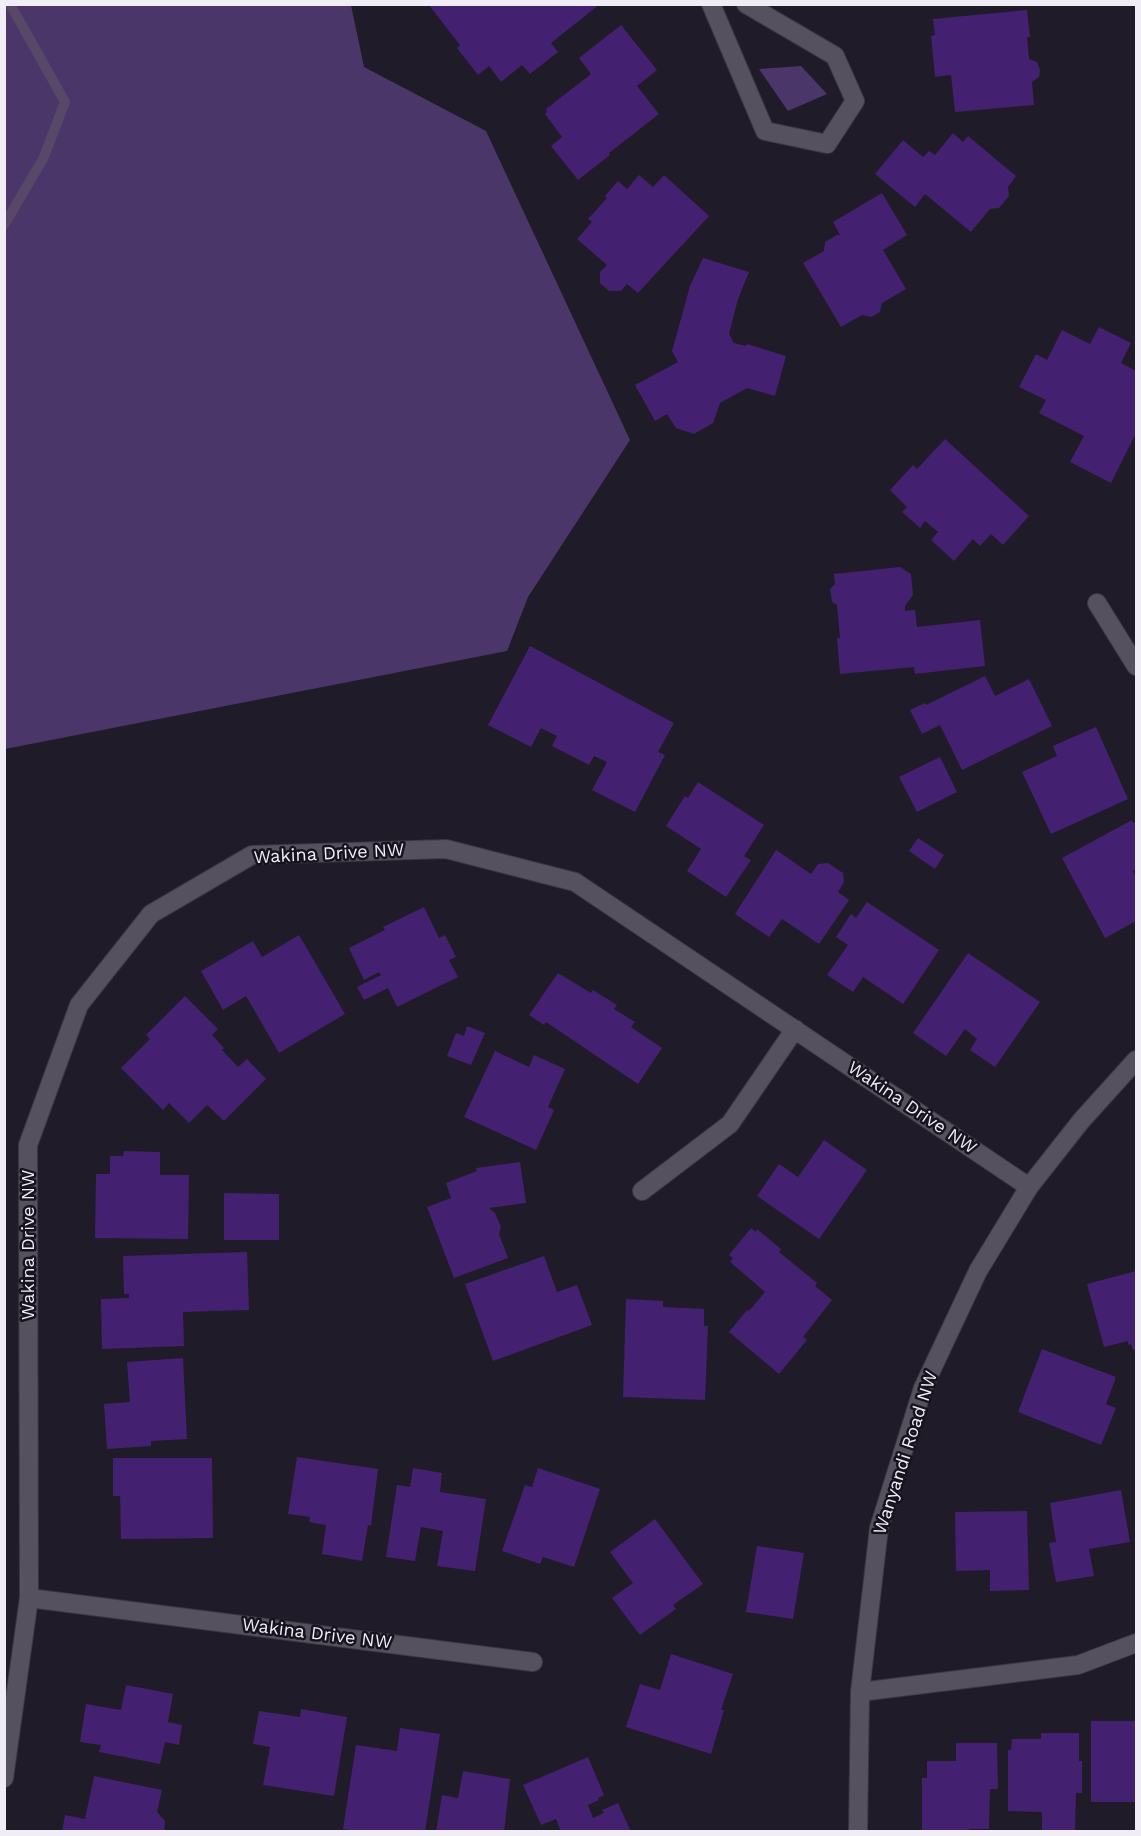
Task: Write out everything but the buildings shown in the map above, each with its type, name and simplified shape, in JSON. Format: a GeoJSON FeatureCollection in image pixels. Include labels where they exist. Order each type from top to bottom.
{"type":"FeatureCollection","features":[{"type":"Feature","properties":{"kind":"street"},"geometry":{"type":"LineString","coordinates":[[711,4],[765,131],[827,144],[855,101],[835,56],[746,4]]}},
{"type":"Feature","properties":{"kind":"street"},"geometry":{"type":"LineString","coordinates":[[1097,603],[1137,666]]}},
{"type":"Feature","properties":{"kind":"street","name":"Wakina Drive NW"},"geometry":{"type":"LineString","coordinates":[[4,1778],[29,1598],[28,1145],[79,1005],[151,914],[252,855],[446,849],[576,882],[1029,1187]]}},
{"type":"Feature","properties":{"kind":"street"},"geometry":{"type":"LineString","coordinates":[[642,1191],[730,1124],[795,1029]]}},
{"type":"Feature","properties":{"kind":"street","name":"Wanyandi Road NW"},"geometry":{"type":"LineString","coordinates":[[858,1832],[860,1692],[879,1528],[923,1388],[978,1271],[1029,1187],[1081,1121],[1137,1060]]}},
{"type":"Feature","properties":{"kind":"street","name":"Wakina Drive NW"},"geometry":{"type":"LineString","coordinates":[[29,1598],[532,1662]]}},
{"type":"Feature","properties":{"kind":"street"},"geometry":{"type":"LineString","coordinates":[[860,1692],[1078,1665],[1137,1643]]}},
{"type":"Feature","properties":{"kind":"shaded area"},"geometry":{"type":"Polygon","coordinates":[[[5,4],[351,5],[364,67],[486,131],[630,440],[528,597],[507,651],[5,749],[5,4]]]}},
{"type":"Feature","properties":{"kind":"shaded area"},"geometry":{"type":"Polygon","coordinates":[[[801,66],[827,94],[788,111],[759,69],[801,66]]]}},
{"type":"Feature","properties":{"kind":"waterway"},"geometry":{"type":"LineString","coordinates":[[4,225],[43,159],[65,102],[10,4]]}}]}
